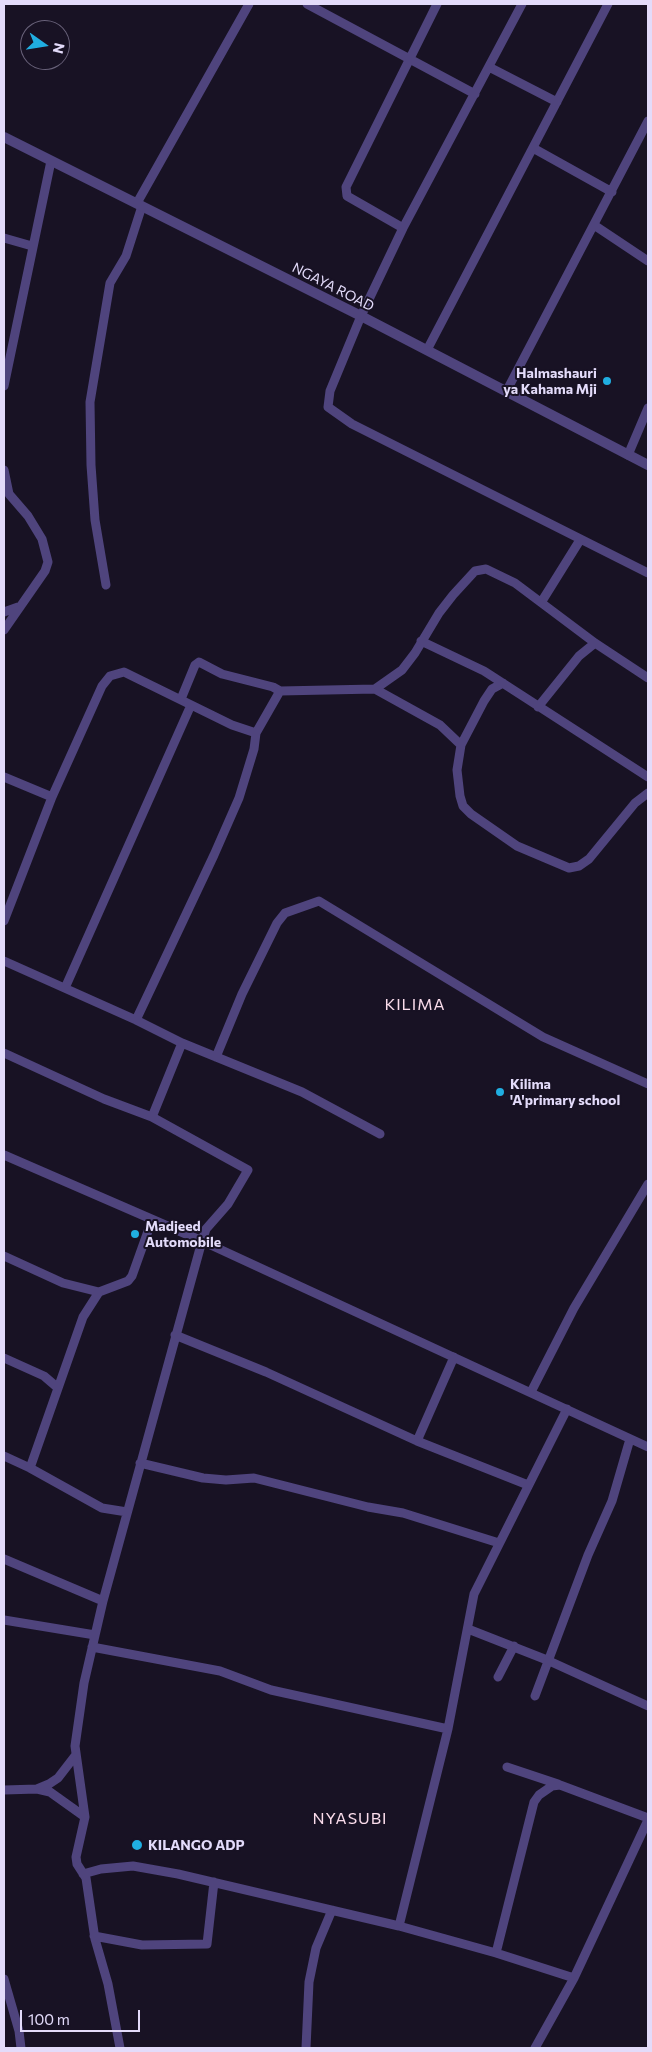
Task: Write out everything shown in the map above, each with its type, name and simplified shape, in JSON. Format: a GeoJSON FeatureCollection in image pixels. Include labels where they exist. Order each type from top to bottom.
{"type":"FeatureCollection","features":[{"type":"Feature","properties":{"kind":"street"},"geometry":{"type":"LineString","coordinates":[[106,585],[95,520],[90,465],[90,402],[110,283],[126,256],[139,204],[249,4]]}},
{"type":"Feature","properties":{"kind":"street"},"geometry":{"type":"LineString","coordinates":[[307,4],[475,94]]}},
{"type":"Feature","properties":{"kind":"street"},"geometry":{"type":"LineString","coordinates":[[403,228],[348,196],[345,190],[437,4]]}},
{"type":"Feature","properties":{"kind":"street"},"geometry":{"type":"LineString","coordinates":[[522,4],[403,228],[330,391],[328,408],[352,424],[648,573]]}},
{"type":"Feature","properties":{"kind":"street"},"geometry":{"type":"LineString","coordinates":[[427,350],[608,4]]}},
{"type":"Feature","properties":{"kind":"street"},"geometry":{"type":"LineString","coordinates":[[489,67],[557,102]]}},
{"type":"Feature","properties":{"kind":"street"},"geometry":{"type":"LineString","coordinates":[[506,392],[648,121]]}},
{"type":"Feature","properties":{"kind":"street","name":"NGAYA ROAD"},"geometry":{"type":"LineString","coordinates":[[4,137],[362,316],[648,465]]}},
{"type":"Feature","properties":{"kind":"street"},"geometry":{"type":"LineString","coordinates":[[533,148],[612,192]]}},
{"type":"Feature","properties":{"kind":"street"},"geometry":{"type":"LineString","coordinates":[[4,386],[32,246],[52,161]]}},
{"type":"Feature","properties":{"kind":"street"},"geometry":{"type":"LineString","coordinates":[[594,225],[648,261]]}},
{"type":"Feature","properties":{"kind":"street"},"geometry":{"type":"LineString","coordinates":[[4,238],[32,246]]}},
{"type":"Feature","properties":{"kind":"street"},"geometry":{"type":"LineString","coordinates":[[628,455],[648,408]]}},
{"type":"Feature","properties":{"kind":"street"},"geometry":{"type":"LineString","coordinates":[[4,470],[9,494],[28,516],[42,539],[48,562],[45,571],[18,607],[4,630]]}},
{"type":"Feature","properties":{"kind":"street"},"geometry":{"type":"LineString","coordinates":[[542,601],[580,540]]}},
{"type":"Feature","properties":{"kind":"street"},"geometry":{"type":"LineString","coordinates":[[375,689],[402,670],[439,613],[475,571],[486,569],[500,574],[542,601],[595,643],[648,678]]}},
{"type":"Feature","properties":{"kind":"street"},"geometry":{"type":"LineString","coordinates":[[4,612],[18,607]]}},
{"type":"Feature","properties":{"kind":"street"},"geometry":{"type":"LineString","coordinates":[[421,641],[458,657],[503,683],[648,777]]}},
{"type":"Feature","properties":{"kind":"street"},"geometry":{"type":"LineString","coordinates":[[538,707],[579,656],[595,643]]}},
{"type":"Feature","properties":{"kind":"street"},"geometry":{"type":"LineString","coordinates":[[181,700],[195,665],[199,662],[222,674],[273,687],[280,691],[375,689],[440,725],[461,745]]}},
{"type":"Feature","properties":{"kind":"street"},"geometry":{"type":"LineString","coordinates":[[4,921],[52,797],[102,686],[110,676],[124,672],[232,726],[256,733]]}},
{"type":"Feature","properties":{"kind":"street"},"geometry":{"type":"LineString","coordinates":[[503,683],[492,689],[461,745],[457,770],[462,806],[516,846],[569,868],[579,866],[589,859],[635,803],[648,793]]}},
{"type":"Feature","properties":{"kind":"street"},"geometry":{"type":"LineString","coordinates":[[136,1020],[239,798],[254,749],[256,733],[280,691]]}},
{"type":"Feature","properties":{"kind":"street"},"geometry":{"type":"LineString","coordinates":[[65,988],[191,705]]}},
{"type":"Feature","properties":{"kind":"street"},"geometry":{"type":"LineString","coordinates":[[4,777],[52,797]]}},
{"type":"Feature","properties":{"kind":"street"},"geometry":{"type":"LineString","coordinates":[[216,1057],[242,994],[277,923],[286,913],[319,901],[543,1037],[648,1084]]}},
{"type":"Feature","properties":{"kind":"street"},"geometry":{"type":"LineString","coordinates":[[4,961],[136,1020],[182,1043],[302,1092],[380,1134]]}},
{"type":"Feature","properties":{"kind":"street"},"geometry":{"type":"LineString","coordinates":[[152,1117],[182,1043]]}},
{"type":"Feature","properties":{"kind":"street"},"geometry":{"type":"LineString","coordinates":[[4,1053],[104,1099],[152,1117],[248,1170],[228,1204],[206,1229],[202,1241],[140,1463],[84,1683],[74,1756],[85,1816],[84,1829],[76,1850],[77,1864],[86,1878],[94,1936],[110,1990],[116,2036],[120,2048]]}},
{"type":"Feature","properties":{"kind":"street"},"geometry":{"type":"LineString","coordinates":[[4,1155],[202,1241],[648,1447]]}},
{"type":"Feature","properties":{"kind":"street"},"geometry":{"type":"LineString","coordinates":[[531,1392],[574,1308],[648,1184]]}},
{"type":"Feature","properties":{"kind":"street"},"geometry":{"type":"LineString","coordinates":[[4,1256],[63,1283],[99,1292],[128,1281],[132,1276],[152,1220]]}},
{"type":"Feature","properties":{"kind":"street"},"geometry":{"type":"LineString","coordinates":[[30,1468],[83,1317],[99,1292]]}},
{"type":"Feature","properties":{"kind":"street"},"geometry":{"type":"LineString","coordinates":[[175,1335],[266,1372],[417,1441],[528,1485]]}},
{"type":"Feature","properties":{"kind":"street"},"geometry":{"type":"LineString","coordinates":[[417,1441],[454,1357]]}},
{"type":"Feature","properties":{"kind":"street"},"geometry":{"type":"LineString","coordinates":[[4,1358],[44,1376],[58,1388]]}},
{"type":"Feature","properties":{"kind":"street"},"geometry":{"type":"LineString","coordinates":[[399,1926],[448,1730],[474,1594],[567,1409]]}},
{"type":"Feature","properties":{"kind":"street"},"geometry":{"type":"LineString","coordinates":[[535,1696],[588,1555],[612,1501],[630,1439]]}},
{"type":"Feature","properties":{"kind":"street"},"geometry":{"type":"LineString","coordinates":[[4,1456],[30,1468],[102,1508],[127,1512]]}},
{"type":"Feature","properties":{"kind":"street"},"geometry":{"type":"LineString","coordinates":[[140,1463],[203,1478],[226,1480],[254,1478],[368,1507],[403,1513],[499,1543]]}},
{"type":"Feature","properties":{"kind":"street"},"geometry":{"type":"LineString","coordinates":[[4,1560],[104,1601]]}},
{"type":"Feature","properties":{"kind":"street"},"geometry":{"type":"LineString","coordinates":[[4,1620],[96,1635]]}},
{"type":"Feature","properties":{"kind":"street"},"geometry":{"type":"LineString","coordinates":[[468,1629],[547,1660],[648,1706]]}},
{"type":"Feature","properties":{"kind":"street"},"geometry":{"type":"LineString","coordinates":[[498,1677],[514,1646]]}},
{"type":"Feature","properties":{"kind":"street"},"geometry":{"type":"LineString","coordinates":[[92,1647],[220,1671],[271,1690],[448,1730]]}},
{"type":"Feature","properties":{"kind":"street"},"geometry":{"type":"LineString","coordinates":[[37,1789],[58,1778],[74,1756]]}},
{"type":"Feature","properties":{"kind":"street"},"geometry":{"type":"LineString","coordinates":[[507,1767],[648,1819],[574,1978],[535,2048]]}},
{"type":"Feature","properties":{"kind":"street"},"geometry":{"type":"LineString","coordinates":[[496,1953],[534,1802],[546,1789],[560,1785]]}},
{"type":"Feature","properties":{"kind":"street"},"geometry":{"type":"LineString","coordinates":[[4,1790],[37,1789],[54,1795],[85,1816]]}},
{"type":"Feature","properties":{"kind":"street"},"geometry":{"type":"LineString","coordinates":[[83,1874],[101,1869],[132,1866],[214,1882],[399,1926],[496,1953],[574,1978]]}},
{"type":"Feature","properties":{"kind":"street"},"geometry":{"type":"LineString","coordinates":[[94,1936],[142,1946],[207,1944],[214,1882]]}},
{"type":"Feature","properties":{"kind":"street"},"geometry":{"type":"LineString","coordinates":[[306,2048],[309,1982],[316,1948],[332,1910]]}},
{"type":"Feature","properties":{"kind":"street"},"geometry":{"type":"LineString","coordinates":[[4,1979],[19,2031],[21,2048]]}},
{"type":"Feature","properties":{"kind":"place","name":"Halmashauri ya Kahama Mji"},"geometry":{"type":"Point","coordinates":[607,381]}},
{"type":"Feature","properties":{"kind":"place","name":"Kilima 'A'primary school"},"geometry":{"type":"Point","coordinates":[500,1092]}},
{"type":"Feature","properties":{"kind":"place","name":"Madjeed Automobile"},"geometry":{"type":"Point","coordinates":[135,1234]}},
{"type":"Feature","properties":{"kind":"place","name":"KILANGO ADP"},"geometry":{"type":"Point","coordinates":[137,1845]}},
{"type":"Feature","properties":{"kind":"district","name":"KILIMA"},"geometry":{"type":"Point","coordinates":[415,1005]}},
{"type":"Feature","properties":{"kind":"district","name":"NYASUBI"},"geometry":{"type":"Point","coordinates":[350,1819]}}]}
